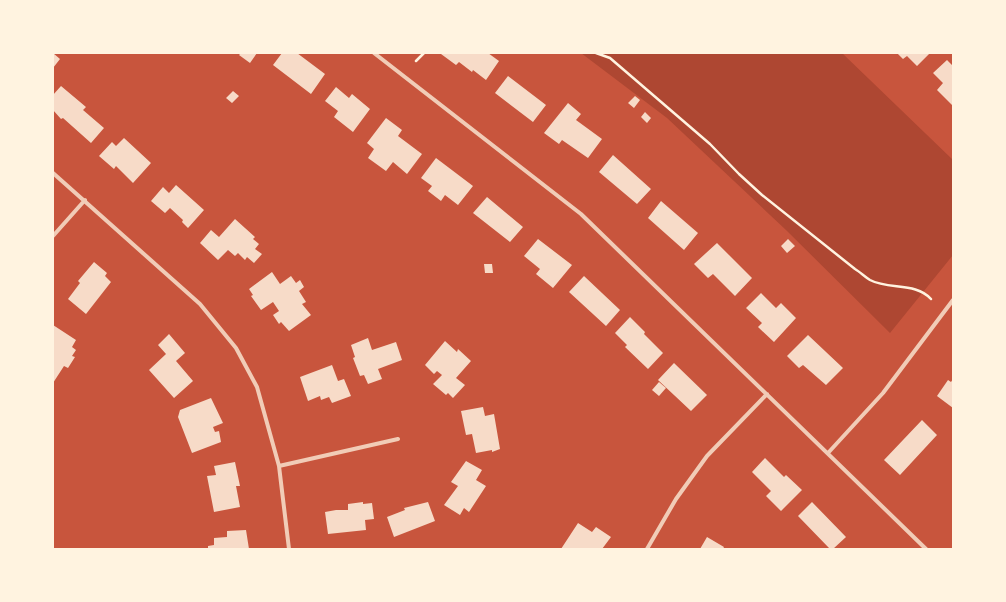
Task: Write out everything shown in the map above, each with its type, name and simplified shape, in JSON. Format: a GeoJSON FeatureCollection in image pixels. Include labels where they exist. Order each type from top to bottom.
{"type":"FeatureCollection","features":[{"type":"Feature","properties":{"kind":"street"},"geometry":{"type":"LineString","coordinates":[[374,53],[580,214],[926,549]]}},
{"type":"Feature","properties":{"kind":"street"},"geometry":{"type":"LineString","coordinates":[[53,173],[200,304],[236,348],[257,386],[280,466],[289,549]]}},
{"type":"Feature","properties":{"kind":"street"},"geometry":{"type":"LineString","coordinates":[[53,236],[85,200]]}},
{"type":"Feature","properties":{"kind":"street"},"geometry":{"type":"LineString","coordinates":[[828,453],[883,393],[953,300]]}},
{"type":"Feature","properties":{"kind":"street"},"geometry":{"type":"LineString","coordinates":[[647,549],[676,499],[707,456],[767,394]]}},
{"type":"Feature","properties":{"kind":"street"},"geometry":{"type":"LineString","coordinates":[[280,466],[398,439]]}},
{"type":"Feature","properties":{"kind":"path"},"geometry":{"type":"LineString","coordinates":[[416,61],[424,53]]}},
{"type":"Feature","properties":{"kind":"path"},"geometry":{"type":"LineString","coordinates":[[596,53],[610,58],[710,144],[762,195],[855,269],[871,280],[882,284],[923,291],[931,298]]}},
{"type":"Feature","properties":{"kind":"shaded area"},"geometry":{"type":"Polygon","coordinates":[[[581,53],[842,53],[953,160],[953,255],[890,333],[786,230],[667,118],[581,53]]]}},
{"type":"Feature","properties":{"kind":"building"},"geometry":{"type":"Polygon","coordinates":[[[53,53],[60,59],[53,68],[53,53]]]}},
{"type":"Feature","properties":{"kind":"building"},"geometry":{"type":"Polygon","coordinates":[[[241,53],[257,53],[250,63],[239,55],[241,53]]]}},
{"type":"Feature","properties":{"kind":"building"},"geometry":{"type":"Polygon","coordinates":[[[282,53],[297,53],[325,74],[311,94],[273,65],[282,53]]]}},
{"type":"Feature","properties":{"kind":"building"},"geometry":{"type":"Polygon","coordinates":[[[488,53],[499,61],[486,80],[459,62],[456,65],[441,54],[488,53]]]}},
{"type":"Feature","properties":{"kind":"building"},"geometry":{"type":"Polygon","coordinates":[[[897,53],[930,53],[917,66],[907,56],[903,59],[897,53]]]}},
{"type":"Feature","properties":{"kind":"building"},"geometry":{"type":"Polygon","coordinates":[[[947,60],[953,66],[953,106],[937,90],[943,83],[933,73],[947,60]]]}},
{"type":"Feature","properties":{"kind":"building"},"geometry":{"type":"Polygon","coordinates":[[[508,76],[546,105],[533,122],[495,93],[508,76]]]}},
{"type":"Feature","properties":{"kind":"building"},"geometry":{"type":"Polygon","coordinates":[[[61,86],[86,107],[83,110],[104,128],[91,143],[63,118],[61,119],[53,110],[53,95],[61,86]]]}},
{"type":"Feature","properties":{"kind":"building"},"geometry":{"type":"Polygon","coordinates":[[[336,87],[349,98],[352,94],[370,109],[353,132],[334,117],[338,111],[325,101],[336,87]]]}},
{"type":"Feature","properties":{"kind":"building"},"geometry":{"type":"Polygon","coordinates":[[[233,91],[239,96],[232,103],[226,98],[233,91]]]}},
{"type":"Feature","properties":{"kind":"building"},"geometry":{"type":"Polygon","coordinates":[[[635,96],[640,100],[634,108],[628,103],[635,96]]]}},
{"type":"Feature","properties":{"kind":"building"},"geometry":{"type":"Polygon","coordinates":[[[568,103],[581,114],[576,120],[602,139],[588,158],[562,140],[559,144],[544,133],[568,103]]]}},
{"type":"Feature","properties":{"kind":"building"},"geometry":{"type":"Polygon","coordinates":[[[645,112],[651,118],[647,123],[641,117],[645,112]]]}},
{"type":"Feature","properties":{"kind":"building"},"geometry":{"type":"Polygon","coordinates":[[[386,118],[402,130],[398,136],[422,154],[407,174],[393,162],[386,171],[368,158],[374,149],[367,143],[386,118]]]}},
{"type":"Feature","properties":{"kind":"building"},"geometry":{"type":"Polygon","coordinates":[[[124,138],[151,163],[133,183],[116,166],[114,169],[99,156],[112,142],[116,146],[124,138]]]}},
{"type":"Feature","properties":{"kind":"building"},"geometry":{"type":"Polygon","coordinates":[[[613,155],[651,189],[637,204],[599,172],[613,155]]]}},
{"type":"Feature","properties":{"kind":"building"},"geometry":{"type":"Polygon","coordinates":[[[436,158],[473,186],[458,205],[445,195],[441,201],[428,191],[432,186],[421,178],[436,158]]]}},
{"type":"Feature","properties":{"kind":"building"},"geometry":{"type":"Polygon","coordinates":[[[176,185],[204,210],[188,228],[182,222],[183,220],[170,208],[165,213],[151,201],[163,187],[169,193],[176,185]]]}},
{"type":"Feature","properties":{"kind":"building"},"geometry":{"type":"Polygon","coordinates":[[[487,197],[523,227],[510,242],[473,213],[487,197]]]}},
{"type":"Feature","properties":{"kind":"building"},"geometry":{"type":"Polygon","coordinates":[[[661,201],[698,233],[684,250],[648,218],[661,201]]]}},
{"type":"Feature","properties":{"kind":"building"},"geometry":{"type":"Polygon","coordinates":[[[235,219],[255,237],[253,239],[259,244],[255,249],[262,254],[254,263],[247,257],[245,260],[238,253],[235,256],[228,250],[218,260],[200,243],[211,230],[219,237],[235,219]]]}},
{"type":"Feature","properties":{"kind":"building"},"geometry":{"type":"Polygon","coordinates":[[[538,239],[572,265],[553,288],[536,274],[540,269],[524,256],[538,239]]]}},
{"type":"Feature","properties":{"kind":"building"},"geometry":{"type":"Polygon","coordinates":[[[788,239],[795,246],[787,253],[781,246],[788,239]]]}},
{"type":"Feature","properties":{"kind":"building"},"geometry":{"type":"Polygon","coordinates":[[[717,243],[752,278],[735,296],[713,274],[708,278],[694,264],[717,243]]]}},
{"type":"Feature","properties":{"kind":"building"},"geometry":{"type":"Polygon","coordinates":[[[94,262],[107,273],[105,276],[111,282],[86,314],[68,299],[80,283],[78,281],[94,262]]]}},
{"type":"Feature","properties":{"kind":"building"},"geometry":{"type":"Polygon","coordinates":[[[484,264],[492,264],[493,273],[485,273],[484,264]]]}},
{"type":"Feature","properties":{"kind":"building"},"geometry":{"type":"Polygon","coordinates":[[[272,272],[280,284],[291,276],[296,283],[300,280],[304,287],[299,291],[306,302],[302,304],[311,315],[289,331],[281,322],[279,324],[273,315],[279,311],[273,302],[261,310],[251,296],[253,295],[249,289],[272,272]]]}},
{"type":"Feature","properties":{"kind":"building"},"geometry":{"type":"Polygon","coordinates":[[[584,276],[620,310],[606,326],[569,292],[584,276]]]}},
{"type":"Feature","properties":{"kind":"building"},"geometry":{"type":"Polygon","coordinates":[[[761,293],[776,308],[781,303],[796,318],[774,342],[758,327],[762,323],[746,308],[761,293]]]}},
{"type":"Feature","properties":{"kind":"building"},"geometry":{"type":"Polygon","coordinates":[[[630,317],[663,353],[648,369],[625,347],[627,345],[615,333],[630,317]]]}},
{"type":"Feature","properties":{"kind":"building"},"geometry":{"type":"Polygon","coordinates":[[[53,325],[76,340],[72,347],[76,350],[72,356],[75,357],[68,368],[64,366],[53,383],[53,325]]]}},
{"type":"Feature","properties":{"kind":"building"},"geometry":{"type":"Polygon","coordinates":[[[169,334],[185,353],[176,361],[193,381],[174,398],[149,370],[166,354],[158,345],[169,334]]]}},
{"type":"Feature","properties":{"kind":"building"},"geometry":{"type":"Polygon","coordinates":[[[808,335],[843,368],[826,385],[803,365],[799,368],[787,356],[808,335]]]}},
{"type":"Feature","properties":{"kind":"building"},"geometry":{"type":"Polygon","coordinates":[[[368,338],[372,350],[396,342],[402,360],[378,369],[382,379],[368,384],[364,375],[360,376],[353,358],[355,357],[351,345],[368,338]]]}},
{"type":"Feature","properties":{"kind":"building"},"geometry":{"type":"Polygon","coordinates":[[[445,341],[457,352],[458,349],[471,361],[456,378],[465,385],[453,398],[448,393],[446,395],[433,384],[442,375],[437,371],[434,374],[425,365],[445,341]]]}},
{"type":"Feature","properties":{"kind":"building"},"geometry":{"type":"Polygon","coordinates":[[[674,363],[707,395],[691,411],[658,380],[674,363]]]}},
{"type":"Feature","properties":{"kind":"building"},"geometry":{"type":"Polygon","coordinates":[[[332,365],[338,381],[344,379],[351,396],[332,403],[329,397],[321,400],[320,396],[308,401],[300,377],[332,365]]]}},
{"type":"Feature","properties":{"kind":"building"},"geometry":{"type":"Polygon","coordinates":[[[953,379],[953,408],[937,396],[948,380],[951,382],[953,379]]]}},
{"type":"Feature","properties":{"kind":"building"},"geometry":{"type":"Polygon","coordinates":[[[659,382],[666,388],[659,396],[652,390],[659,382]]]}},
{"type":"Feature","properties":{"kind":"building"},"geometry":{"type":"Polygon","coordinates":[[[211,398],[223,423],[213,427],[215,432],[219,431],[221,442],[192,453],[178,417],[180,410],[211,398]]]}},
{"type":"Feature","properties":{"kind":"building"},"geometry":{"type":"Polygon","coordinates":[[[483,407],[485,416],[494,414],[500,449],[492,452],[492,450],[476,453],[472,434],[466,435],[461,411],[483,407]]]}},
{"type":"Feature","properties":{"kind":"building"},"geometry":{"type":"Polygon","coordinates":[[[922,420],[937,435],[900,475],[884,460],[922,420]]]}},
{"type":"Feature","properties":{"kind":"building"},"geometry":{"type":"Polygon","coordinates":[[[765,458],[784,477],[786,475],[802,490],[781,511],[766,496],[771,491],[752,472],[765,458]]]}},
{"type":"Feature","properties":{"kind":"building"},"geometry":{"type":"Polygon","coordinates":[[[466,461],[482,470],[476,480],[486,486],[469,512],[464,508],[460,515],[444,505],[458,486],[451,482],[466,461]]]}},
{"type":"Feature","properties":{"kind":"building"},"geometry":{"type":"Polygon","coordinates":[[[235,462],[240,486],[236,486],[240,507],[214,512],[207,476],[216,475],[214,466],[235,462]]]}},
{"type":"Feature","properties":{"kind":"building"},"geometry":{"type":"Polygon","coordinates":[[[363,502],[363,504],[372,503],[374,519],[365,520],[366,530],[328,534],[325,512],[348,510],[348,504],[363,502]]]}},
{"type":"Feature","properties":{"kind":"building"},"geometry":{"type":"Polygon","coordinates":[[[428,502],[435,521],[394,537],[387,517],[405,510],[404,508],[428,502]]]}},
{"type":"Feature","properties":{"kind":"building"},"geometry":{"type":"Polygon","coordinates":[[[812,502],[846,537],[833,549],[830,549],[798,516],[812,502]]]}},
{"type":"Feature","properties":{"kind":"building"},"geometry":{"type":"Polygon","coordinates":[[[578,523],[592,532],[596,527],[611,537],[602,549],[561,549],[578,523]]]}},
{"type":"Feature","properties":{"kind":"building"},"geometry":{"type":"Polygon","coordinates":[[[246,530],[249,549],[208,549],[208,546],[214,545],[214,538],[227,537],[227,531],[246,530]]]}},
{"type":"Feature","properties":{"kind":"building"},"geometry":{"type":"Polygon","coordinates":[[[707,537],[724,547],[723,549],[700,549],[707,537]]]}}]}
